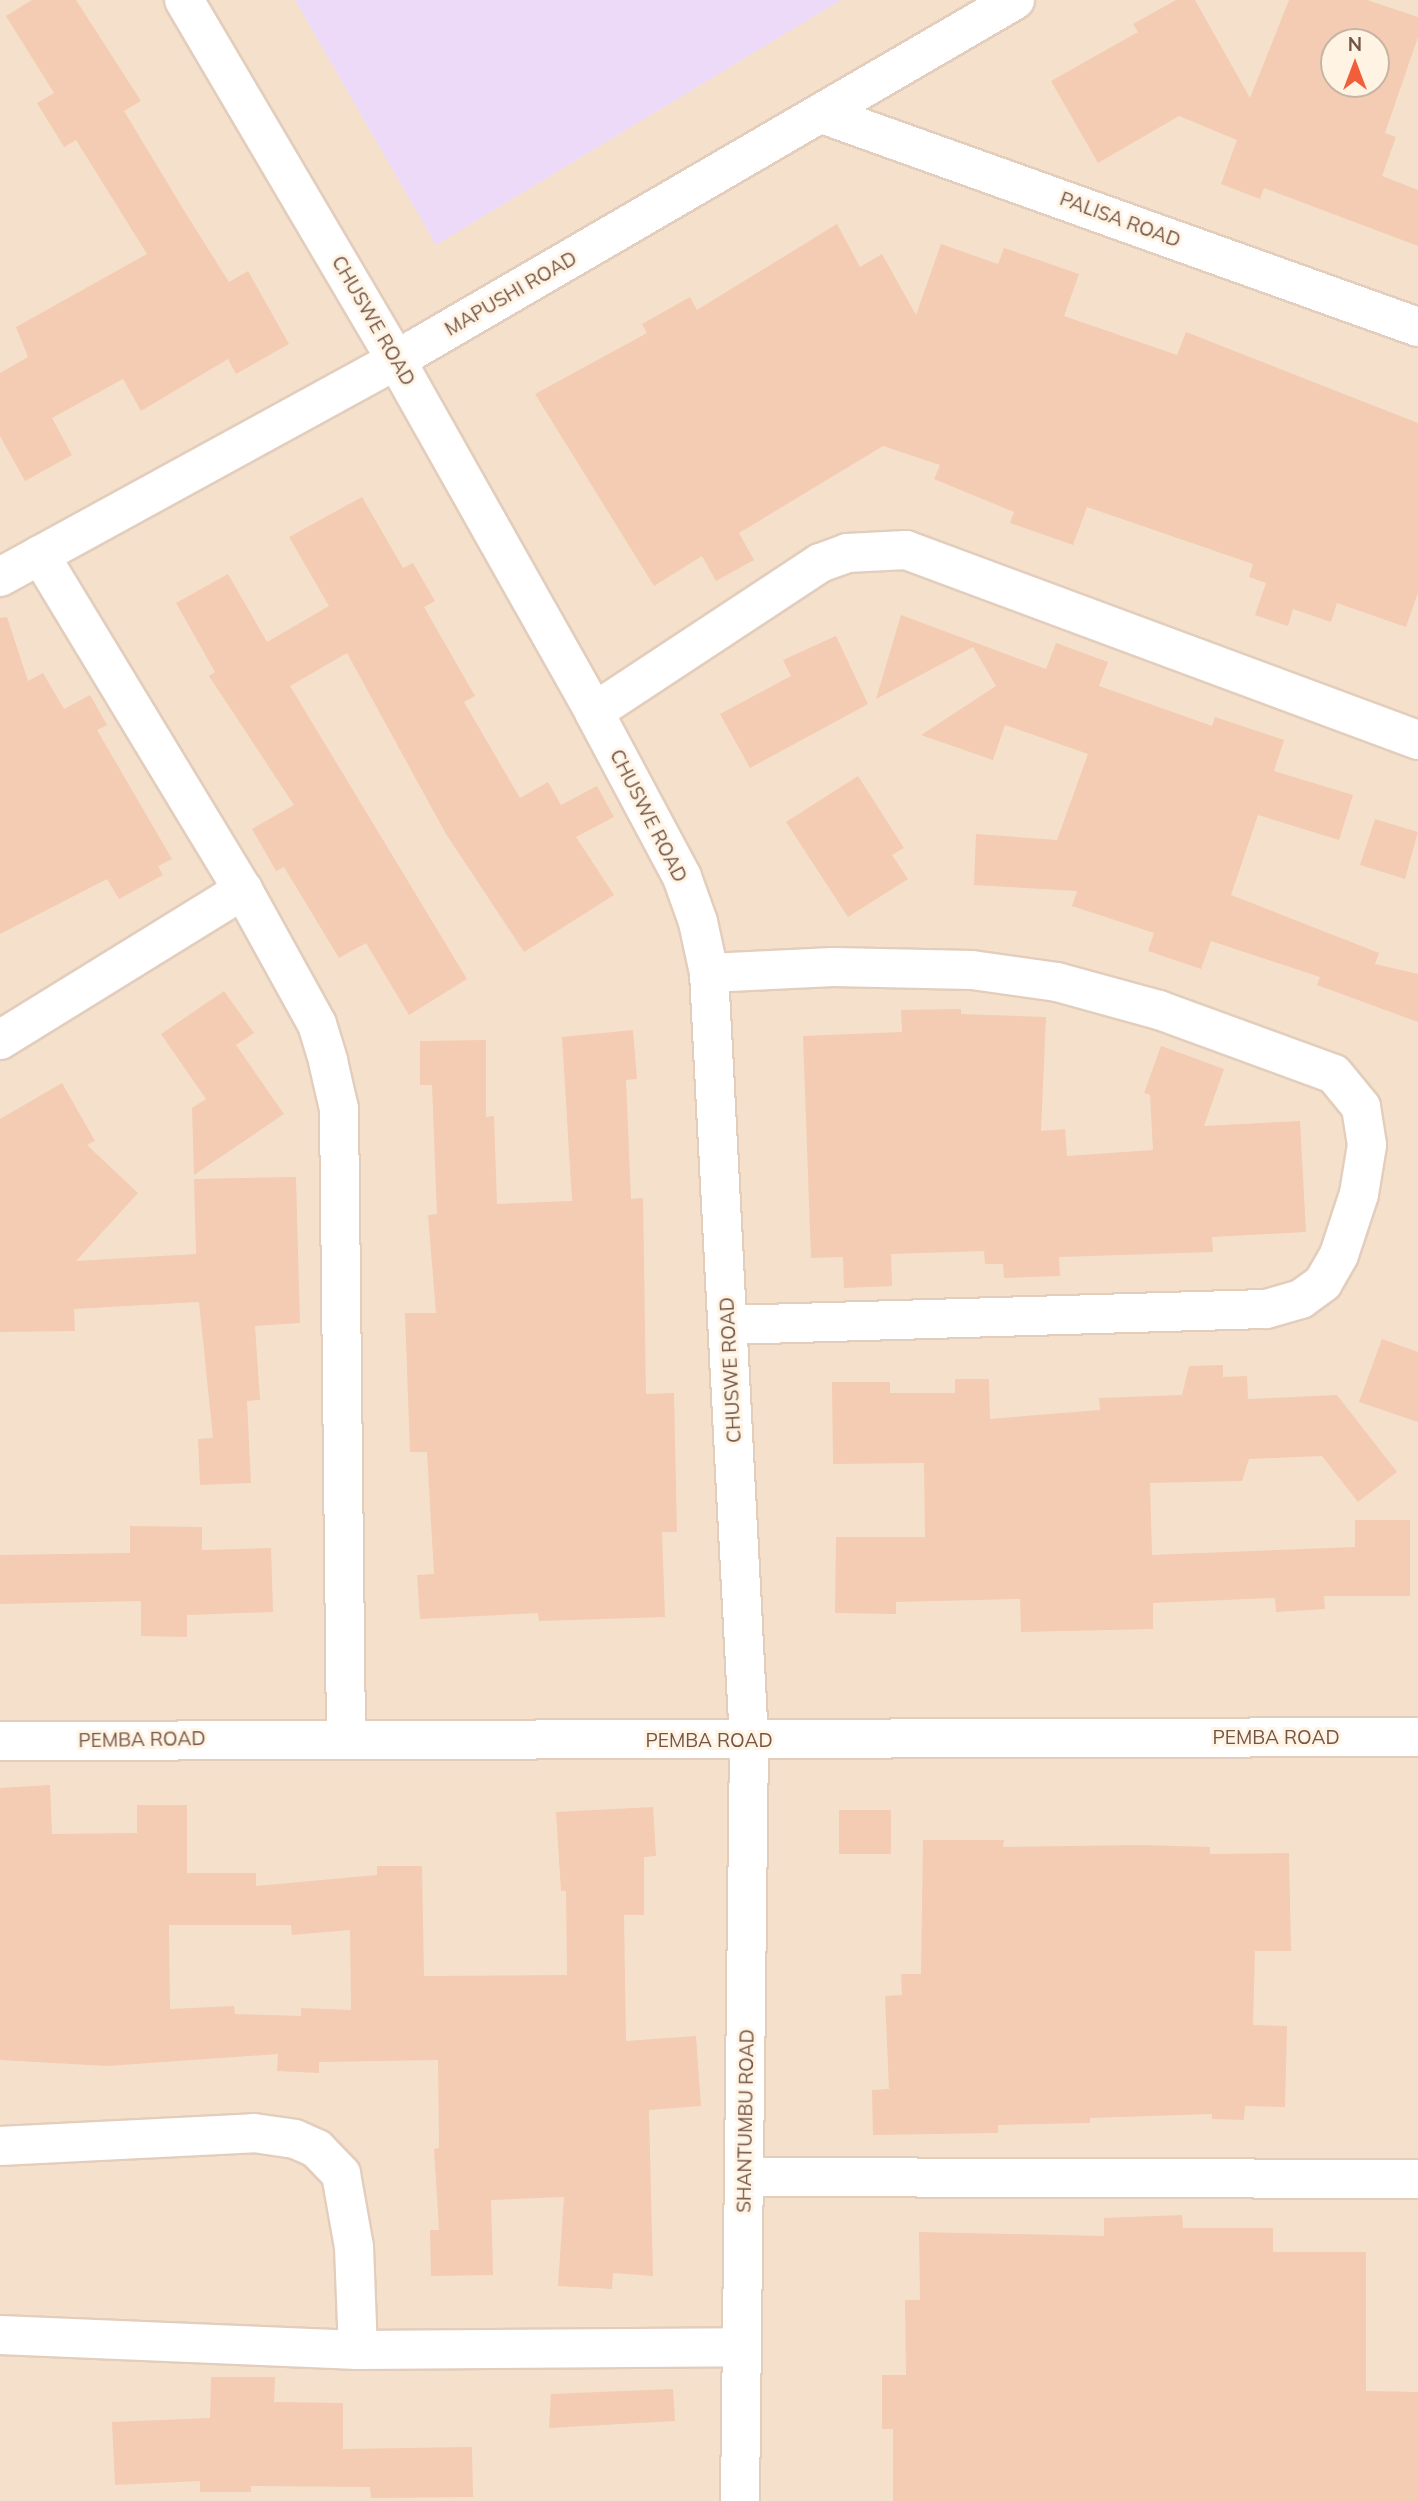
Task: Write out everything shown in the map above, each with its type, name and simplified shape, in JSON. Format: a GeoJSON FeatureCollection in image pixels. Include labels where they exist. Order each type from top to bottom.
{"type":"FeatureCollection","features":[{"type":"Feature","properties":{"kind":"street","name":"CHUSWE ROAD"},"geometry":{"type":"LineString","coordinates":[[184,0],[396,360],[594,712],[682,877],[709,973],[749,1742]]}},
{"type":"Feature","properties":{"kind":"street","name":"MAPUSHI ROAD"},"geometry":{"type":"LineString","coordinates":[[0,577],[396,360],[1015,0]]}},
{"type":"Feature","properties":{"kind":"street","name":"PALISA ROAD"},"geometry":{"type":"LineString","coordinates":[[822,114],[1418,327]]}},
{"type":"Feature","properties":{"kind":"street"},"geometry":{"type":"LineString","coordinates":[[594,712],[820,563],[847,553],[905,550],[1418,740]]}},
{"type":"Feature","properties":{"kind":"street"},"geometry":{"type":"LineString","coordinates":[[40,555],[243,890],[317,1024],[339,1109],[346,1738]]}},
{"type":"Feature","properties":{"kind":"street"},"geometry":{"type":"LineString","coordinates":[[0,1040],[243,890]]}},
{"type":"Feature","properties":{"kind":"street"},"geometry":{"type":"LineString","coordinates":[[709,973],[833,967],[972,970],[1057,982],[1159,1010],[1334,1074],[1362,1107],[1367,1145],[1355,1206],[1339,1255],[1323,1283],[1301,1299],[1265,1309],[729,1325]]}},
{"type":"Feature","properties":{"kind":"street","name":"PEMBA ROAD"},"geometry":{"type":"LineString","coordinates":[[0,1741],[346,1738],[749,1742],[1418,1737]]}},
{"type":"Feature","properties":{"kind":"street","name":"SHANTUMBU ROAD"},"geometry":{"type":"LineString","coordinates":[[740,2501],[746,2177],[749,1742]]}},
{"type":"Feature","properties":{"kind":"street"},"geometry":{"type":"LineString","coordinates":[[0,2146],[254,2133],[295,2139],[317,2148],[341,2175],[354,2248],[358,2350]]}},
{"type":"Feature","properties":{"kind":"street"},"geometry":{"type":"LineString","coordinates":[[746,2177],[1418,2179]]}},
{"type":"Feature","properties":{"kind":"street"},"geometry":{"type":"LineString","coordinates":[[0,2335],[358,2350],[741,2347]]}},
{"type":"Feature","properties":{"kind":"shaded area"},"geometry":{"type":"Polygon","coordinates":[[[0,0],[1418,0],[1418,2501],[0,2501],[0,0]]]}},
{"type":"Feature","properties":{"kind":"shaded area"},"geometry":{"type":"Polygon","coordinates":[[[295,0],[841,0],[436,245],[295,0]]]}},
{"type":"Feature","properties":{"kind":"building"},"geometry":{"type":"Polygon","coordinates":[[[32,0],[76,0],[141,101],[124,111],[188,217],[229,282],[248,271],[289,344],[236,374],[228,359],[141,411],[123,379],[52,418],[72,455],[25,481],[0,436],[0,373],[28,357],[16,327],[147,254],[76,140],[64,147],[37,103],[54,93],[6,16],[32,0]]]}},
{"type":"Feature","properties":{"kind":"building"},"geometry":{"type":"Polygon","coordinates":[[[1176,0],[1195,0],[1250,98],[1289,0],[1367,0],[1418,17],[1418,37],[1385,133],[1396,137],[1382,176],[1418,190],[1418,246],[1264,188],[1260,199],[1221,184],[1237,140],[1179,116],[1098,163],[1051,81],[1138,32],[1133,24],[1176,0]]]}},
{"type":"Feature","properties":{"kind":"building"},"geometry":{"type":"Polygon","coordinates":[[[837,224],[860,267],[882,254],[916,315],[941,244],[998,264],[1004,248],[1079,274],[1064,316],[1177,355],[1186,332],[1418,423],[1418,593],[1406,627],[1337,603],[1331,622],[1293,609],[1288,626],[1255,615],[1266,583],[1249,577],[1253,564],[1087,507],[1073,545],[1010,523],[1014,512],[934,479],[940,465],[883,446],[739,533],[754,560],[716,581],[702,556],[654,586],[535,394],[647,333],[642,324],[690,297],[697,310],[837,224]]]}},
{"type":"Feature","properties":{"kind":"building"},"geometry":{"type":"Polygon","coordinates":[[[362,497],[403,568],[413,563],[435,601],[424,607],[475,696],[464,702],[520,798],[548,782],[561,805],[597,786],[614,817],[576,837],[614,895],[524,952],[446,834],[347,653],[290,686],[467,979],[409,1015],[366,943],[339,958],[284,867],[276,871],[252,829],[294,805],[209,676],[215,672],[176,603],[228,574],[267,642],[329,606],[289,537],[362,497]]]}},
{"type":"Feature","properties":{"kind":"building"},"geometry":{"type":"Polygon","coordinates":[[[901,615],[1046,669],[1056,643],[1108,662],[1099,686],[1212,726],[1215,717],[1284,740],[1274,771],[1353,795],[1339,840],[1258,815],[1231,895],[1379,953],[1375,964],[1418,974],[1418,1022],[1317,985],[1320,977],[1211,941],[1201,969],[1148,951],[1154,933],[1072,906],[1077,891],[974,885],[976,834],[1057,840],[1088,754],[1005,725],[993,760],[921,735],[996,686],[973,647],[876,699],[901,615]]]}},
{"type":"Feature","properties":{"kind":"building"},"geometry":{"type":"Polygon","coordinates":[[[7,617],[28,681],[43,673],[64,709],[90,695],[107,725],[97,730],[172,859],[158,866],[163,875],[119,899],[107,879],[0,934],[0,618],[7,617]]]}},
{"type":"Feature","properties":{"kind":"building"},"geometry":{"type":"Polygon","coordinates":[[[836,636],[868,704],[750,768],[720,714],[791,676],[783,660],[836,636]]]}},
{"type":"Feature","properties":{"kind":"building"},"geometry":{"type":"Polygon","coordinates":[[[858,776],[904,848],[892,855],[908,879],[848,917],[786,822],[858,776]]]}},
{"type":"Feature","properties":{"kind":"building"},"geometry":{"type":"Polygon","coordinates":[[[1375,819],[1418,832],[1405,879],[1360,865],[1375,819]]]}},
{"type":"Feature","properties":{"kind":"building"},"geometry":{"type":"Polygon","coordinates":[[[224,991],[254,1033],[236,1045],[284,1114],[194,1175],[192,1108],[206,1099],[161,1034],[224,991]]]}},
{"type":"Feature","properties":{"kind":"building"},"geometry":{"type":"Polygon","coordinates":[[[961,1009],[961,1014],[1046,1017],[1041,1131],[1065,1129],[1067,1156],[1153,1150],[1150,1095],[1144,1093],[1161,1046],[1224,1069],[1204,1126],[1300,1121],[1306,1232],[1212,1237],[1213,1252],[1059,1257],[1060,1276],[1004,1278],[1003,1264],[985,1264],[984,1251],[891,1254],[892,1286],[844,1288],[843,1257],[811,1258],[803,1036],[902,1032],[901,1010],[961,1009]]]}},
{"type":"Feature","properties":{"kind":"building"},"geometry":{"type":"Polygon","coordinates":[[[633,1030],[637,1079],[626,1080],[631,1199],[643,1198],[646,1394],[674,1393],[677,1532],[662,1532],[665,1617],[539,1621],[538,1613],[420,1619],[417,1575],[434,1574],[427,1452],[410,1452],[405,1313],[436,1313],[428,1215],[437,1214],[432,1085],[420,1085],[420,1041],[486,1040],[486,1117],[494,1116],[497,1204],[572,1201],[562,1037],[633,1030]]]}},
{"type":"Feature","properties":{"kind":"building"},"geometry":{"type":"Polygon","coordinates":[[[62,1083],[95,1141],[87,1145],[138,1193],[76,1261],[196,1254],[194,1179],[296,1177],[300,1323],[255,1326],[260,1400],[247,1401],[251,1483],[200,1485],[198,1439],[213,1438],[199,1302],[74,1309],[75,1331],[0,1332],[0,1119],[62,1083]]]}},
{"type":"Feature","properties":{"kind":"building"},"geometry":{"type":"Polygon","coordinates":[[[1382,1339],[1418,1352],[1418,1422],[1359,1402],[1382,1339]]]}},
{"type":"Feature","properties":{"kind":"building"},"geometry":{"type":"Polygon","coordinates":[[[1223,1365],[1223,1377],[1247,1376],[1248,1399],[1337,1395],[1397,1472],[1358,1502],[1322,1456],[1249,1459],[1242,1481],[1150,1483],[1152,1555],[1355,1547],[1355,1520],[1410,1520],[1410,1596],[1324,1596],[1325,1609],[1276,1612],[1275,1598],[1153,1603],[1153,1629],[1021,1632],[1020,1599],[896,1602],[896,1614],[835,1613],[836,1537],[925,1537],[924,1463],[833,1464],[832,1382],[890,1382],[890,1393],[955,1393],[955,1379],[989,1379],[990,1419],[1100,1410],[1099,1398],[1182,1395],[1189,1366],[1223,1365]]]}},
{"type":"Feature","properties":{"kind":"building"},"geometry":{"type":"Polygon","coordinates":[[[130,1526],[202,1527],[202,1550],[271,1548],[273,1612],[187,1615],[187,1637],[141,1636],[141,1601],[0,1604],[0,1555],[130,1553],[130,1526]]]}},
{"type":"Feature","properties":{"kind":"building"},"geometry":{"type":"Polygon","coordinates":[[[50,1785],[52,1834],[137,1833],[137,1805],[187,1805],[187,1873],[256,1873],[256,1886],[377,1875],[377,1866],[422,1866],[424,1976],[567,1975],[566,1891],[561,1891],[556,1812],[653,1807],[656,1856],[644,1857],[644,1915],[624,1915],[626,2041],[696,2036],[701,2106],[649,2110],[653,2276],[613,2273],[612,2289],[558,2286],[564,2197],[491,2200],[493,2275],[431,2276],[430,2230],[439,2230],[434,2149],[439,2148],[438,2060],[319,2062],[319,2073],[277,2071],[278,2054],[107,2066],[0,2060],[0,1788],[50,1785]],[[169,1925],[170,2009],[234,2006],[235,2014],[301,2016],[301,2008],[351,2010],[350,1930],[292,1935],[291,1925],[169,1925]]]}},
{"type":"Feature","properties":{"kind":"building"},"geometry":{"type":"Polygon","coordinates":[[[839,1810],[891,1810],[891,1854],[839,1854],[839,1810]]]}},
{"type":"Feature","properties":{"kind":"building"},"geometry":{"type":"Polygon","coordinates":[[[923,1840],[1004,1840],[1003,1847],[1142,1845],[1210,1847],[1210,1854],[1289,1853],[1291,1951],[1255,1951],[1253,2025],[1287,2026],[1285,2107],[1245,2106],[1244,2120],[1212,2119],[1212,2114],[1090,2118],[1090,2123],[998,2125],[998,2133],[873,2135],[872,2090],[889,2089],[885,1996],[902,1995],[901,1974],[921,1974],[923,1840]]]}},
{"type":"Feature","properties":{"kind":"building"},"geometry":{"type":"Polygon","coordinates":[[[1182,2215],[1183,2228],[1273,2228],[1273,2252],[1366,2252],[1366,2391],[1418,2392],[1418,2501],[893,2501],[893,2429],[882,2429],[882,2375],[906,2375],[905,2300],[920,2300],[919,2232],[1104,2236],[1104,2218],[1182,2215]]]}},
{"type":"Feature","properties":{"kind":"building"},"geometry":{"type":"Polygon","coordinates":[[[211,2377],[275,2377],[274,2402],[343,2403],[343,2449],[472,2447],[473,2497],[371,2498],[370,2487],[251,2486],[251,2492],[200,2492],[200,2481],[115,2485],[112,2422],[210,2418],[211,2377]]]}},
{"type":"Feature","properties":{"kind":"building"},"geometry":{"type":"Polygon","coordinates":[[[673,2389],[675,2421],[549,2428],[551,2394],[673,2389]]]}}]}
